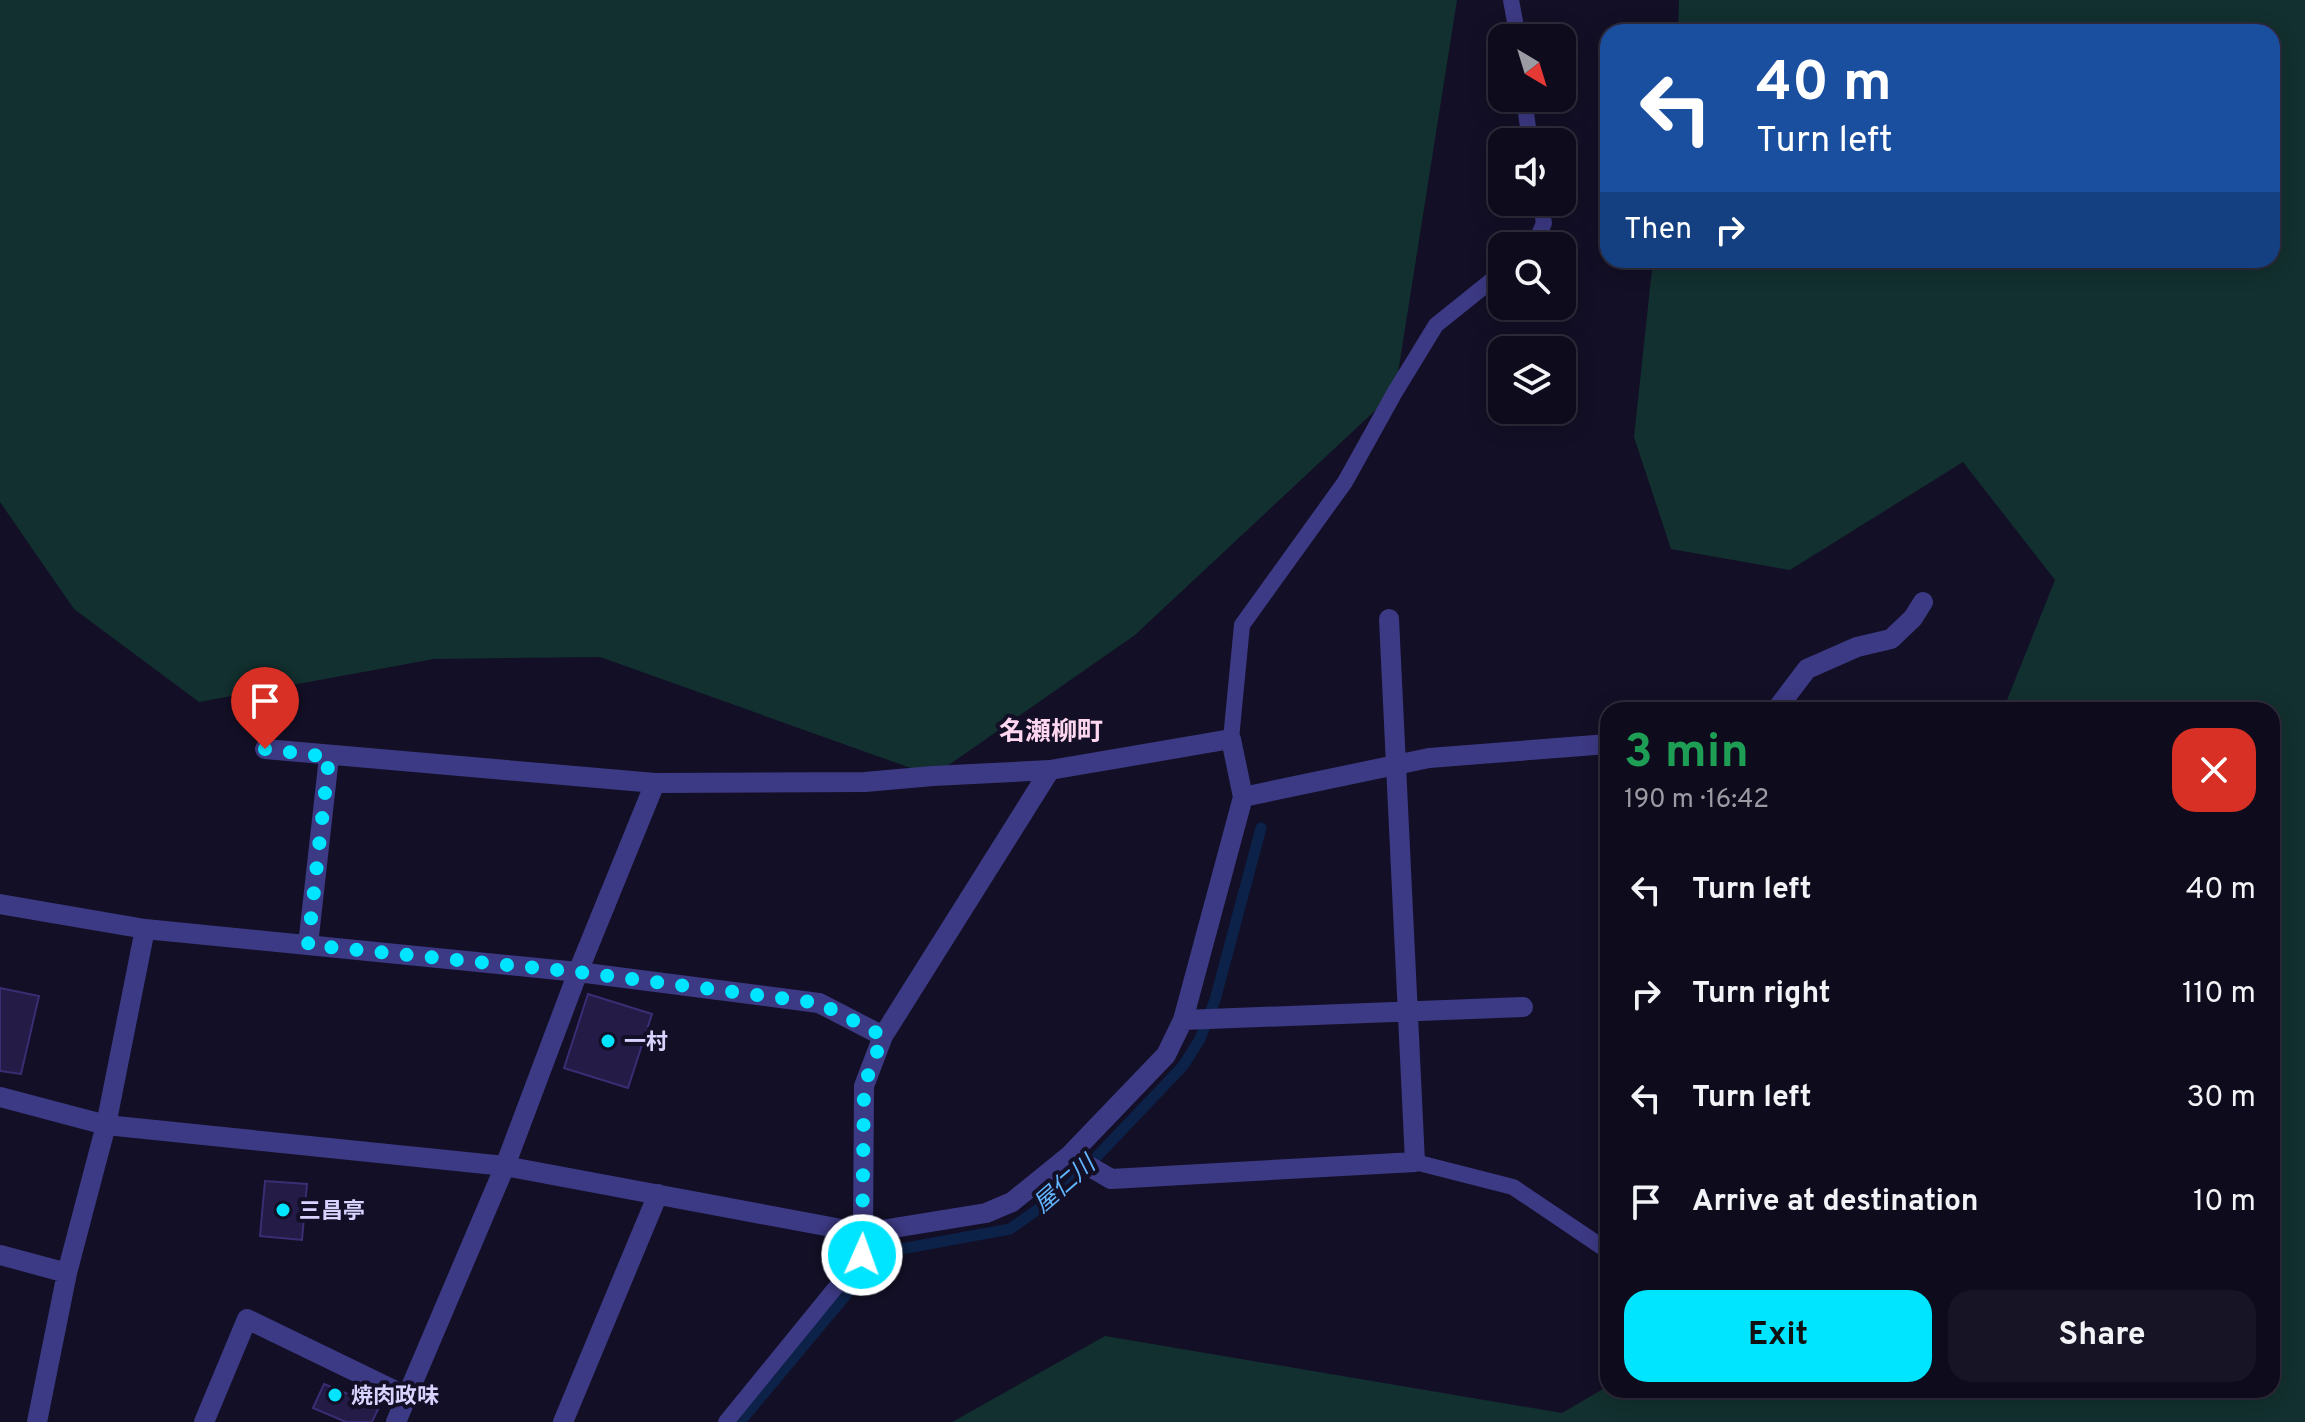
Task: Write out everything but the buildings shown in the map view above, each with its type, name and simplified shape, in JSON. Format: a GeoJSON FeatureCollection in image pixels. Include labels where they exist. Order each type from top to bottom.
{"type":"FeatureCollection","features":[{"type":"Feature","properties":{"kind":"street"},"geometry":{"type":"LineString","coordinates":[[1782,702],[1807,669],[1857,647],[1891,639],[1913,618],[1923,602]]}},
{"type":"Feature","properties":{"kind":"street"},"geometry":{"type":"LineString","coordinates":[[1084,1163],[1111,1179],[1415,1162],[1389,619]]}},
{"type":"Feature","properties":{"kind":"street"},"geometry":{"type":"LineString","coordinates":[[0,1097],[106,1125],[505,1166],[863,1233],[986,1213],[1084,1163],[1166,1055],[1202,1020],[1243,797],[1231,739],[1050,770],[865,782],[655,783],[329,757],[265,749]]}},
{"type":"Feature","properties":{"kind":"street"},"geometry":{"type":"LineString","coordinates":[[1243,797],[1429,758],[1600,745]]}},
{"type":"Feature","properties":{"kind":"street"},"geometry":{"type":"LineString","coordinates":[[308,945],[329,757]]}},
{"type":"Feature","properties":{"kind":"street"},"geometry":{"type":"LineString","coordinates":[[863,1233],[864,1086],[883,1036],[1050,770]]}},
{"type":"Feature","properties":{"kind":"street"},"geometry":{"type":"LineString","coordinates":[[396,1422],[505,1166],[578,972],[655,783]]}},
{"type":"Feature","properties":{"kind":"street"},"geometry":{"type":"LineString","coordinates":[[0,904],[145,929],[578,972],[819,1003],[883,1036]]}},
{"type":"Feature","properties":{"kind":"street"},"geometry":{"type":"LineString","coordinates":[[37,1422],[67,1273],[106,1125],[145,929]]}},
{"type":"Feature","properties":{"kind":"street"},"geometry":{"type":"LineString","coordinates":[[1202,1020],[1523,1007]]}},
{"type":"Feature","properties":{"kind":"street"},"geometry":{"type":"LineString","coordinates":[[563,1422],[658,1194]]}},
{"type":"Feature","properties":{"kind":"street"},"geometry":{"type":"LineString","coordinates":[[0,1255],[67,1273]]}},
{"type":"Feature","properties":{"kind":"street"},"geometry":{"type":"LineString","coordinates":[[204,1422],[247,1319],[406,1396]]}},
{"type":"Feature","properties":{"kind":"lane"},"geometry":{"type":"LineString","coordinates":[[1511,0],[1515,24]]}},
{"type":"Feature","properties":{"kind":"lane"},"geometry":{"type":"LineString","coordinates":[[1231,739],[1242,625],[1345,482],[1436,325],[1488,283]]}},
{"type":"Feature","properties":{"kind":"lane"},"geometry":{"type":"LineString","coordinates":[[1415,1162],[1513,1187],[1600,1246]]}},
{"type":"Feature","properties":{"kind":"lane"},"geometry":{"type":"LineString","coordinates":[[726,1422],[862,1255],[863,1233]]}},
{"type":"Feature","properties":{"kind":"green space"},"geometry":{"type":"Polygon","coordinates":[[[0,0],[1457,0],[1395,392],[1135,635],[933,776],[600,657],[434,659],[199,702],[74,609],[0,502],[0,0]]]}},
{"type":"Feature","properties":{"kind":"green space"},"geometry":{"type":"Polygon","coordinates":[[[1679,0],[2305,0],[2305,1422],[952,1422],[1105,1336],[1562,1413],[1600,1391],[1600,1398],[2280,1398],[2280,702],[2006,702],[2055,580],[1963,462],[1790,570],[1671,549],[1634,437],[1652,268],[2280,268],[2280,24],[1678,24],[1679,0]]]}},
{"type":"Feature","properties":{"kind":"waterway","name":"屋仁川"},"geometry":{"type":"LineString","coordinates":[[740,1422],[866,1271],[890,1251],[1010,1229],[1065,1190],[1183,1066],[1200,1039],[1215,1000],[1261,828]]}},
{"type":"Feature","properties":{"kind":"place","name":"一村"},"geometry":{"type":"Point","coordinates":[608,1041]}},
{"type":"Feature","properties":{"kind":"place","name":"三昌亭"},"geometry":{"type":"Point","coordinates":[283,1210]}},
{"type":"Feature","properties":{"kind":"place","name":"焼肉政味"},"geometry":{"type":"Point","coordinates":[335,1395]}},
{"type":"Feature","properties":{"kind":"district","name":"名瀬柳町"},"geometry":{"type":"Point","coordinates":[1051,731]}},
{"type":"Feature","properties":{"kind":"route"},"geometry":{"type":"LineString","coordinates":[[265,749],[329,757],[308,945],[578,972],[819,1003],[883,1036],[864,1086],[862,1255]]}}]}
